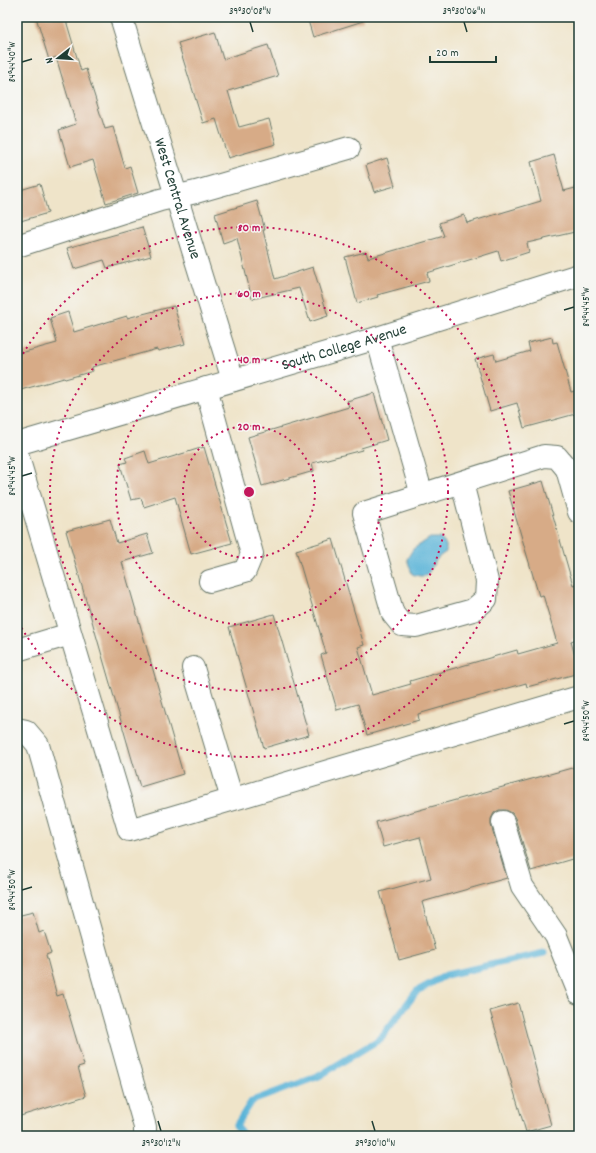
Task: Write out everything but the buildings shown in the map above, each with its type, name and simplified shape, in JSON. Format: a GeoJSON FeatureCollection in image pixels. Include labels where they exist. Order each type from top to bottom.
{"type":"FeatureCollection","features":[{"type":"Feature","properties":{"kind":"street","name":"West Central Avenue"},"geometry":{"type":"LineString","coordinates":[[121,17],[233,380]]}},
{"type":"Feature","properties":{"kind":"street"},"geometry":{"type":"LineString","coordinates":[[17,246],[176,196],[349,148]]}},
{"type":"Feature","properties":{"kind":"street","name":"South College Avenue"},"geometry":{"type":"LineString","coordinates":[[17,444],[377,338],[579,275]]}},
{"type":"Feature","properties":{"kind":"street"},"geometry":{"type":"LineString","coordinates":[[377,338],[422,495]]}},
{"type":"Feature","properties":{"kind":"street"},"geometry":{"type":"LineString","coordinates":[[206,388],[252,554],[245,571],[210,581]]}},
{"type":"Feature","properties":{"kind":"street"},"geometry":{"type":"LineString","coordinates":[[17,454],[129,830],[579,697]]}},
{"type":"Feature","properties":{"kind":"street"},"geometry":{"type":"LineString","coordinates":[[462,483],[487,581],[486,599],[473,610],[416,626],[402,625],[393,614],[364,513],[544,456],[557,457],[567,469],[579,512]]}},
{"type":"Feature","properties":{"kind":"street"},"geometry":{"type":"LineString","coordinates":[[17,650],[70,634]]}},
{"type":"Feature","properties":{"kind":"street"},"geometry":{"type":"LineString","coordinates":[[193,668],[232,799]]}},
{"type":"Feature","properties":{"kind":"street"},"geometry":{"type":"LineString","coordinates":[[17,729],[26,731],[38,745],[143,1120],[145,1136]]}},
{"type":"Feature","properties":{"kind":"street"},"geometry":{"type":"LineString","coordinates":[[503,822],[522,886],[556,936],[579,993]]}},
{"type":"Feature","properties":{"kind":"water"},"geometry":{"type":"Polygon","coordinates":[[[430,538],[440,538],[446,545],[446,552],[438,558],[426,575],[418,576],[412,574],[407,559],[413,549],[430,538]]]}},
{"type":"Feature","properties":{"kind":"waterway"},"geometry":{"type":"LineString","coordinates":[[244,1136],[236,1126],[252,1101],[319,1076],[380,1039],[417,991],[446,975],[544,953]]}}]}
